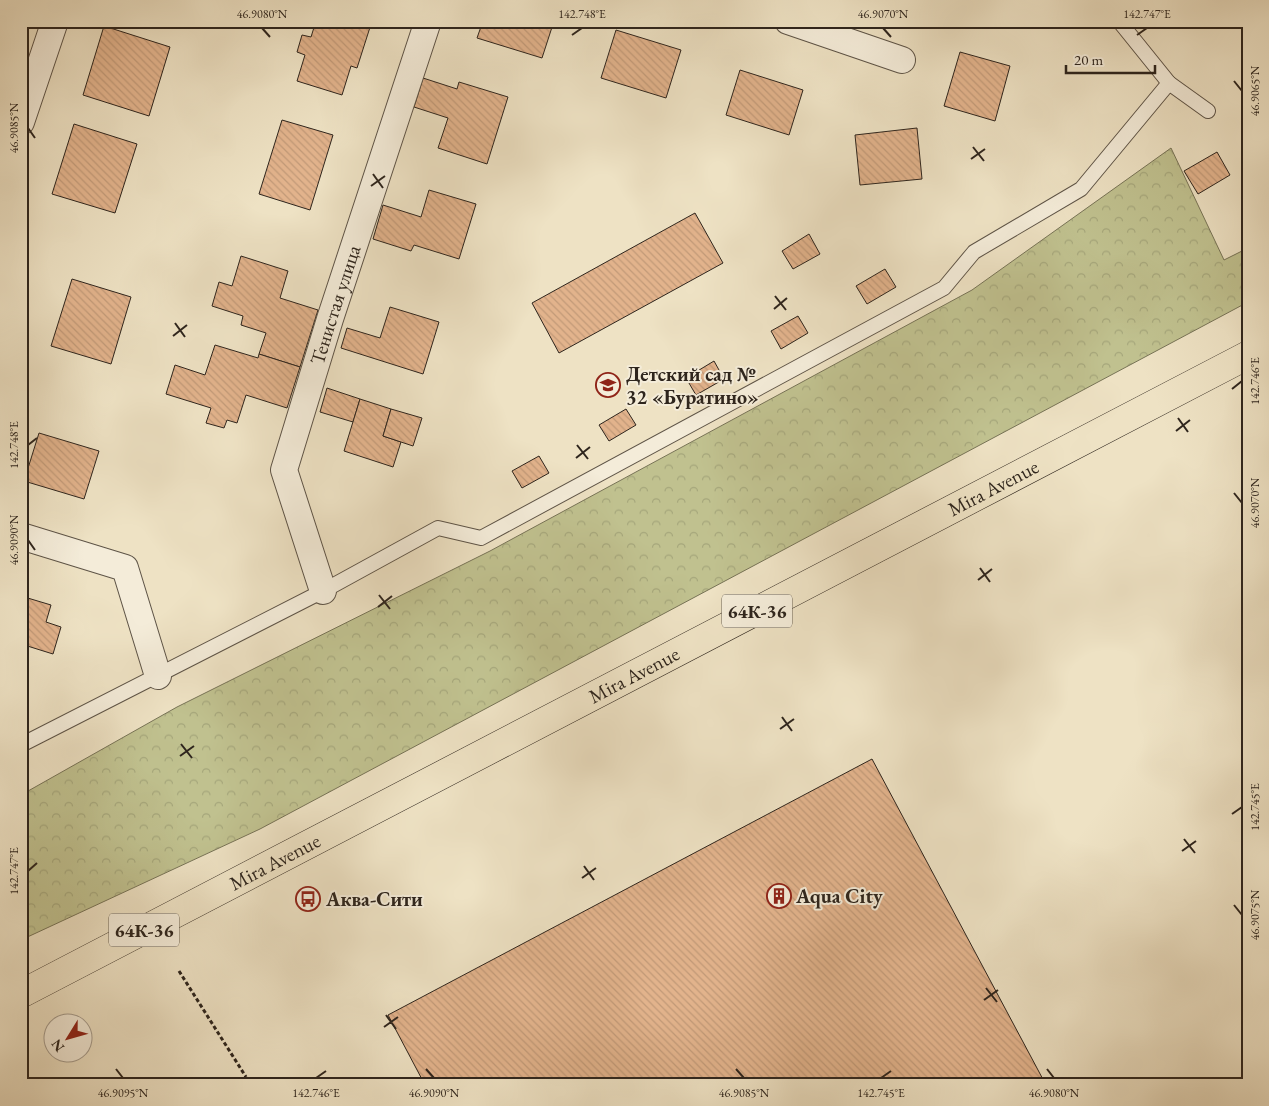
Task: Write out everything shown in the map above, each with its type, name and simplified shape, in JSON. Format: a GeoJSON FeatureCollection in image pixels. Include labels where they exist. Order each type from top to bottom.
{"type":"FeatureCollection","features":[{"type":"Feature","properties":{"kind":"main road","name":"Mira Avenue"},"geometry":{"type":"LineString","coordinates":[[21,994],[1248,355]]}},
{"type":"Feature","properties":{"kind":"street"},"geometry":{"type":"LineString","coordinates":[[21,122],[55,21]]}},
{"type":"Feature","properties":{"kind":"street","name":"Тенистая улица"},"geometry":{"type":"LineString","coordinates":[[323,591],[284,470],[330,319],[428,21]]}},
{"type":"Feature","properties":{"kind":"street"},"geometry":{"type":"LineString","coordinates":[[788,21],[902,60]]}},
{"type":"Feature","properties":{"kind":"street"},"geometry":{"type":"LineString","coordinates":[[21,536],[125,568],[158,676]]}},
{"type":"Feature","properties":{"kind":"lane"},"geometry":{"type":"LineString","coordinates":[[1119,21],[1169,83],[1208,111]]}},
{"type":"Feature","properties":{"kind":"lane"},"geometry":{"type":"LineString","coordinates":[[21,745],[323,591],[438,528],[481,538],[944,288],[974,252],[1081,189],[1169,83]]}},
{"type":"Feature","properties":{"kind":"path"},"geometry":{"type":"LineString","coordinates":[[179,970],[246,1077]]}},
{"type":"Feature","properties":{"kind":"green space"},"geometry":{"type":"Polygon","coordinates":[[[1171,148],[1224,260],[1248,248],[1248,302],[260,829],[21,940],[21,795],[177,707],[490,551],[972,290],[1171,148]]]}},
{"type":"Feature","properties":{"kind":"building"},"geometry":{"type":"Polygon","coordinates":[[[316,21],[372,21],[357,68],[351,66],[342,95],[297,81],[305,55],[297,52],[302,35],[311,37],[316,21]]]}},
{"type":"Feature","properties":{"kind":"building"},"geometry":{"type":"Polygon","coordinates":[[[483,21],[554,21],[542,58],[477,38],[483,21]]]}},
{"type":"Feature","properties":{"kind":"building"},"geometry":{"type":"Polygon","coordinates":[[[104,26],[170,47],[149,116],[83,95],[104,26]]]}},
{"type":"Feature","properties":{"kind":"building"},"geometry":{"type":"Polygon","coordinates":[[[616,30],[681,50],[666,98],[601,78],[616,30]]]}},
{"type":"Feature","properties":{"kind":"building"},"geometry":{"type":"Polygon","coordinates":[[[960,52],[1010,66],[995,121],[944,106],[960,52]]]}},
{"type":"Feature","properties":{"kind":"building"},"geometry":{"type":"Polygon","coordinates":[[[740,70],[803,90],[789,135],[726,115],[740,70]]]}},
{"type":"Feature","properties":{"kind":"building"},"geometry":{"type":"Polygon","coordinates":[[[423,78],[457,89],[459,82],[508,97],[487,164],[438,148],[448,118],[414,107],[423,78]]]}},
{"type":"Feature","properties":{"kind":"building"},"geometry":{"type":"Polygon","coordinates":[[[282,120],[333,135],[310,210],[259,194],[282,120]]]}},
{"type":"Feature","properties":{"kind":"building"},"geometry":{"type":"Polygon","coordinates":[[[74,124],[137,144],[115,213],[52,194],[74,124]]]}},
{"type":"Feature","properties":{"kind":"building"},"geometry":{"type":"Polygon","coordinates":[[[917,128],[922,179],[860,185],[855,135],[917,128]]]}},
{"type":"Feature","properties":{"kind":"building"},"geometry":{"type":"Polygon","coordinates":[[[1217,152],[1230,175],[1198,194],[1184,171],[1217,152]]]}},
{"type":"Feature","properties":{"kind":"building"},"geometry":{"type":"Polygon","coordinates":[[[429,190],[476,204],[459,259],[414,245],[411,251],[373,239],[383,205],[421,217],[429,190]]]}},
{"type":"Feature","properties":{"kind":"building"},"geometry":{"type":"Polygon","coordinates":[[[695,213],[723,263],[559,353],[532,303],[695,213]]]}},
{"type":"Feature","properties":{"kind":"building"},"geometry":{"type":"Polygon","coordinates":[[[809,234],[820,254],[793,269],[782,251],[809,234]]]}},
{"type":"Feature","properties":{"kind":"building"},"geometry":{"type":"Polygon","coordinates":[[[241,256],[288,271],[280,298],[318,310],[300,367],[259,354],[266,333],[241,325],[243,316],[212,306],[219,282],[232,286],[241,256]]]}},
{"type":"Feature","properties":{"kind":"building"},"geometry":{"type":"Polygon","coordinates":[[[885,269],[896,287],[867,304],[856,286],[885,269]]]}},
{"type":"Feature","properties":{"kind":"building"},"geometry":{"type":"Polygon","coordinates":[[[72,279],[131,297],[111,364],[51,346],[72,279]]]}},
{"type":"Feature","properties":{"kind":"building"},"geometry":{"type":"Polygon","coordinates":[[[390,307],[439,322],[423,374],[341,348],[347,328],[380,338],[390,307]]]}},
{"type":"Feature","properties":{"kind":"building"},"geometry":{"type":"Polygon","coordinates":[[[798,316],[808,333],[781,349],[771,331],[798,316]]]}},
{"type":"Feature","properties":{"kind":"building"},"geometry":{"type":"Polygon","coordinates":[[[215,345],[258,358],[259,354],[300,367],[287,408],[246,395],[237,423],[227,420],[224,428],[206,423],[211,408],[166,394],[175,365],[205,375],[215,345]]]}},
{"type":"Feature","properties":{"kind":"building"},"geometry":{"type":"Polygon","coordinates":[[[714,361],[724,379],[696,395],[686,378],[714,361]]]}},
{"type":"Feature","properties":{"kind":"building"},"geometry":{"type":"Polygon","coordinates":[[[327,388],[360,399],[353,422],[320,412],[327,388]]]}},
{"type":"Feature","properties":{"kind":"building"},"geometry":{"type":"Polygon","coordinates":[[[360,399],[391,409],[383,436],[401,442],[393,467],[344,451],[360,399]]]}},
{"type":"Feature","properties":{"kind":"building"},"geometry":{"type":"Polygon","coordinates":[[[391,409],[422,418],[413,446],[383,436],[391,409]]]}},
{"type":"Feature","properties":{"kind":"building"},"geometry":{"type":"Polygon","coordinates":[[[626,409],[636,425],[609,441],[599,425],[626,409]]]}},
{"type":"Feature","properties":{"kind":"building"},"geometry":{"type":"Polygon","coordinates":[[[39,433],[99,451],[84,499],[24,481],[39,433]]]}},
{"type":"Feature","properties":{"kind":"building"},"geometry":{"type":"Polygon","coordinates":[[[539,456],[549,473],[522,488],[512,471],[539,456]]]}},
{"type":"Feature","properties":{"kind":"building"},"geometry":{"type":"Polygon","coordinates":[[[21,596],[51,605],[46,622],[61,627],[53,654],[21,644],[21,596]]]}},
{"type":"Feature","properties":{"kind":"building","name":"Aqua City"},"geometry":{"type":"Polygon","coordinates":[[[872,759],[1046,1085],[425,1085],[388,1015],[872,759]]]}},
{"type":"Feature","properties":{"kind":"place","name":"Детский сад № 32 «Буратино»"},"geometry":{"type":"Point","coordinates":[608,385]}},
{"type":"Feature","properties":{"kind":"place","name":"Aqua City"},"geometry":{"type":"Point","coordinates":[779,896]}},
{"type":"Feature","properties":{"kind":"place","name":"Аква-Сити"},"geometry":{"type":"Point","coordinates":[308,899]}}]}
